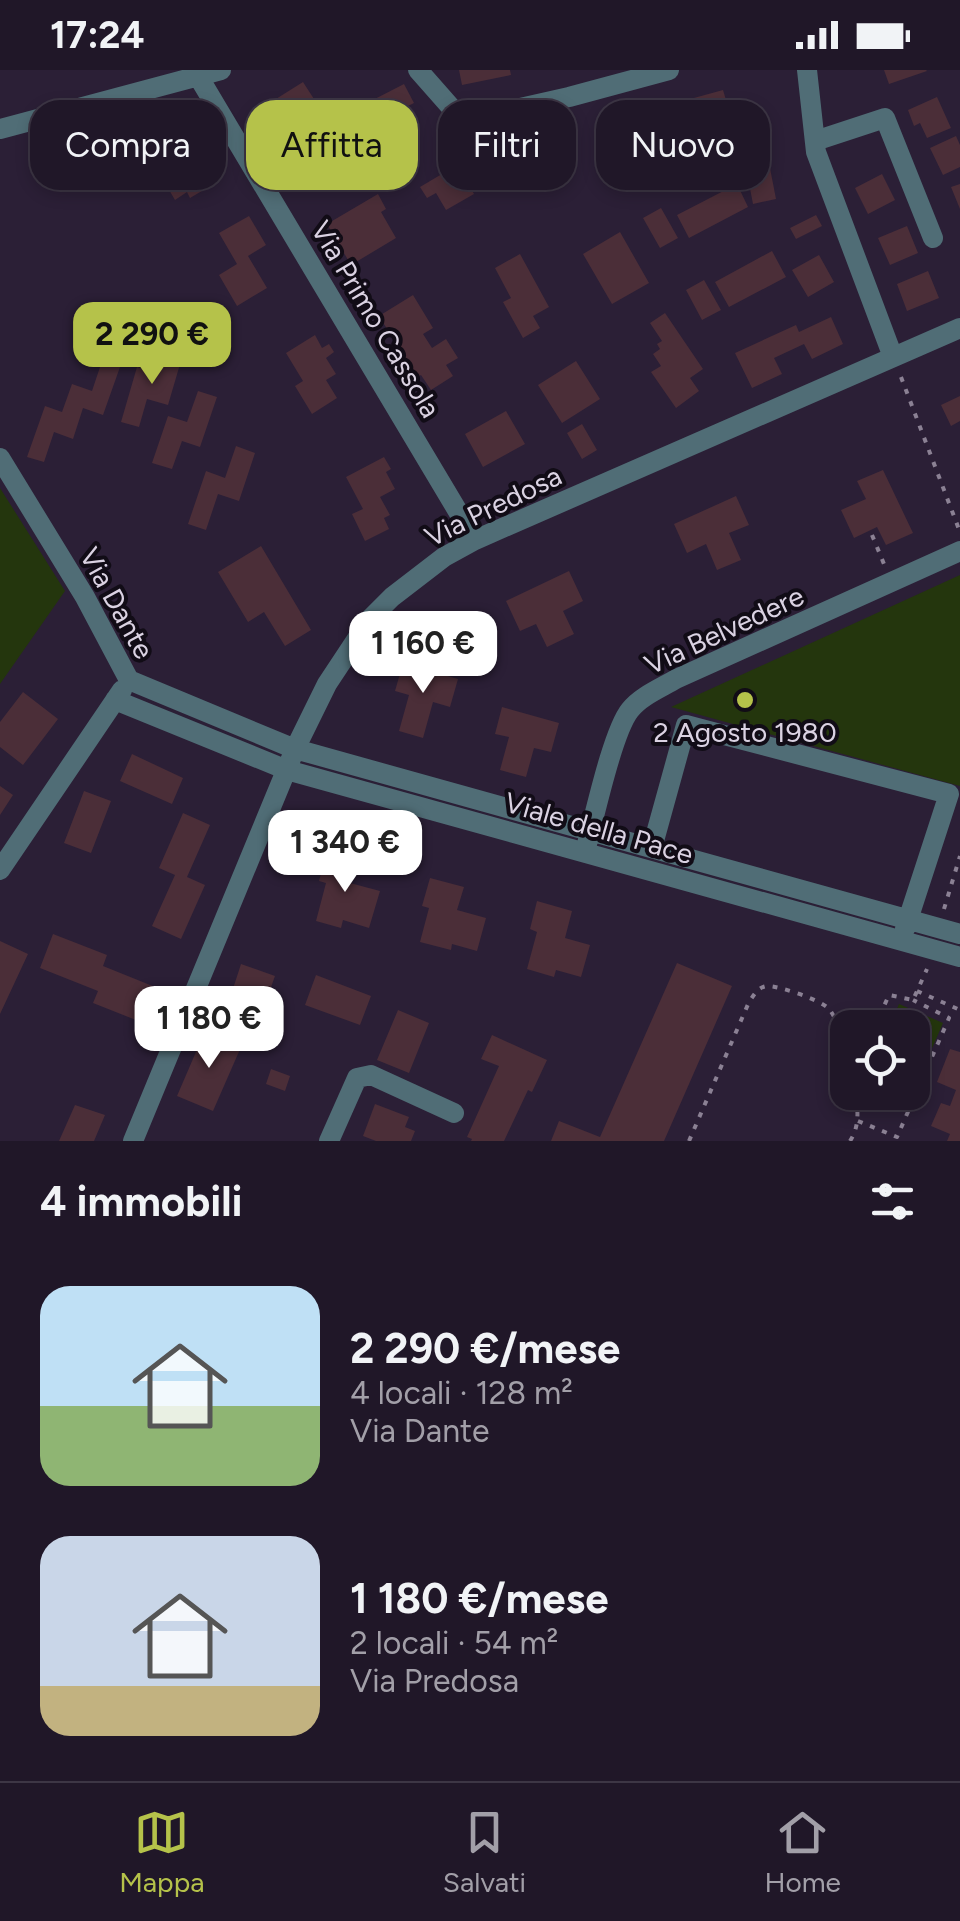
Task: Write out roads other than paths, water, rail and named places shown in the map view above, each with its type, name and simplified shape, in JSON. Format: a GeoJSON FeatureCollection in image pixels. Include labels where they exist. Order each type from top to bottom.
{"type":"FeatureCollection","features":[{"type":"Feature","properties":{"kind":"street"},"geometry":{"type":"LineString","coordinates":[[0,128],[221,70]]}},
{"type":"Feature","properties":{"kind":"street"},"geometry":{"type":"LineString","coordinates":[[418,70],[463,121],[668,70]]}},
{"type":"Feature","properties":{"kind":"street"},"geometry":{"type":"LineString","coordinates":[[807,70],[816,152],[893,357]]}},
{"type":"Feature","properties":{"kind":"street","name":"Via Primo Cassola"},"geometry":{"type":"LineString","coordinates":[[198,76],[475,540]]}},
{"type":"Feature","properties":{"kind":"street"},"geometry":{"type":"LineString","coordinates":[[815,141],[885,118],[933,238]]}},
{"type":"Feature","properties":{"kind":"street","name":"Via Predosa"},"geometry":{"type":"LineString","coordinates":[[139,1139],[296,749],[327,684],[370,619],[392,596],[444,557],[475,540],[960,328]]}},
{"type":"Feature","properties":{"kind":"street","name":"Via Dante"},"geometry":{"type":"LineString","coordinates":[[0,458],[84,596],[129,680],[0,870]]}},
{"type":"Feature","properties":{"kind":"street","name":"Via Belvedere"},"geometry":{"type":"LineString","coordinates":[[585,852],[618,732],[630,710],[676,679],[960,551]]}},
{"type":"Feature","properties":{"kind":"street","name":"Viale della Pace"},"geometry":{"type":"LineString","coordinates":[[129,680],[296,749],[960,934]]}},
{"type":"Feature","properties":{"kind":"street","name":"Viale della Pace"},"geometry":{"type":"LineString","coordinates":[[115,700],[287,770],[960,957]]}},
{"type":"Feature","properties":{"kind":"street"},"geometry":{"type":"LineString","coordinates":[[652,848],[686,726],[949,794],[902,941]]}},
{"type":"Feature","properties":{"kind":"street"},"geometry":{"type":"LineString","coordinates":[[759,901],[765,880]]}},
{"type":"Feature","properties":{"kind":"street"},"geometry":{"type":"LineString","coordinates":[[329,1141],[357,1078],[371,1075],[454,1113]]}},
{"type":"Feature","properties":{"kind":"place","name":"2 Agosto 1980"},"geometry":{"type":"Point","coordinates":[745,700]}}]}
